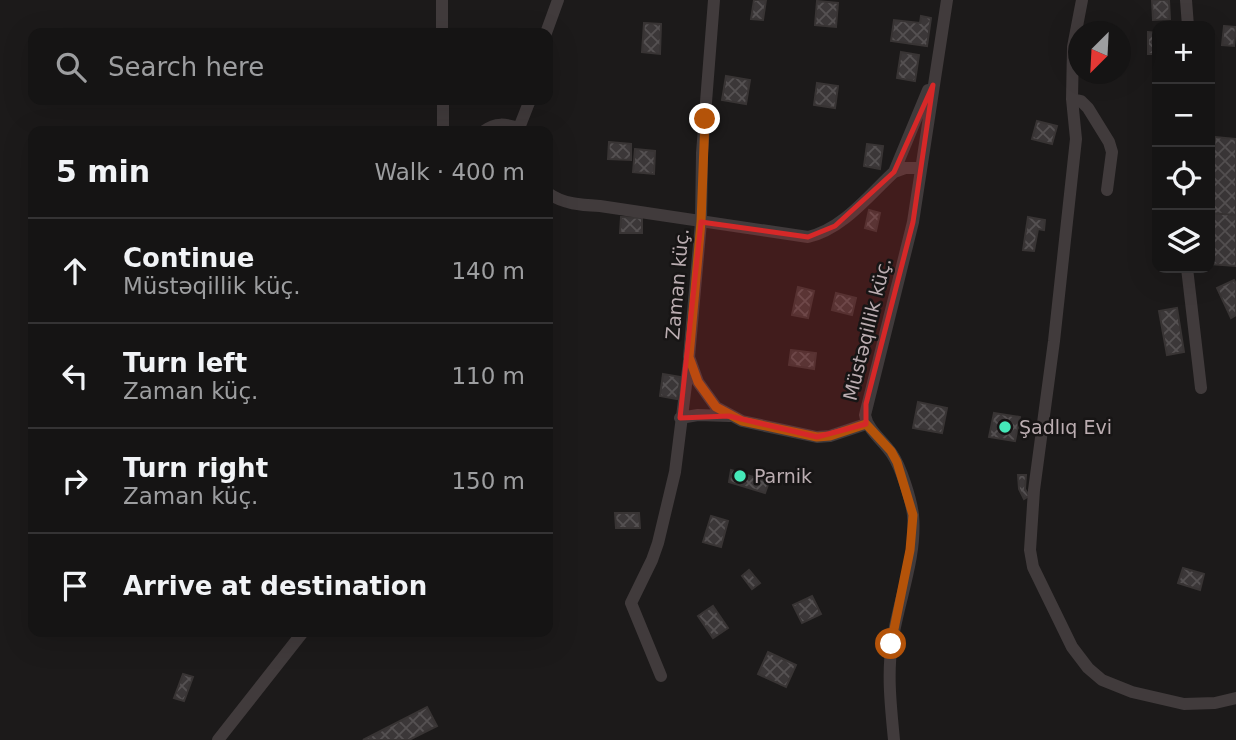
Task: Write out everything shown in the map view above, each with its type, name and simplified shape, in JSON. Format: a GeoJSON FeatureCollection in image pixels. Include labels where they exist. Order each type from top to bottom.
{"type":"FeatureCollection","features":[{"type":"Feature","properties":{"kind":"street"},"geometry":{"type":"LineString","coordinates":[[442,0],[442,28]]}},
{"type":"Feature","properties":{"kind":"street"},"geometry":{"type":"LineString","coordinates":[[548,28],[558,0]]}},
{"type":"Feature","properties":{"kind":"street","name":"Zaman küç."},"geometry":{"type":"LineString","coordinates":[[714,0],[702,153],[701,222],[689,357],[707,397],[729,416],[742,421],[817,437],[830,436],[866,424]]}},
{"type":"Feature","properties":{"kind":"street","name":"Müstəqillik küç."},"geometry":{"type":"LineString","coordinates":[[894,740],[889,680],[891,644],[910,550],[913,515],[897,462],[891,451],[866,424],[866,404],[890,322],[913,222],[947,0]]}},
{"type":"Feature","properties":{"kind":"street"},"geometry":{"type":"LineString","coordinates":[[1082,0],[1073,47],[1072,99],[1076,139],[1054,341],[1034,490],[1030,550],[1033,567],[1072,647],[1088,668],[1102,680],[1132,692],[1184,704],[1215,703],[1236,698]]}},
{"type":"Feature","properties":{"kind":"street"},"geometry":{"type":"LineString","coordinates":[[1186,0],[1188,21]]}},
{"type":"Feature","properties":{"kind":"street"},"geometry":{"type":"LineString","coordinates":[[553,196],[578,205],[808,237],[822,234],[835,226],[894,172],[926,91],[933,85]]}},
{"type":"Feature","properties":{"kind":"street"},"geometry":{"type":"LineString","coordinates":[[1072,99],[1081,101],[1088,108],[1109,142],[1112,152],[1107,190]]}},
{"type":"Feature","properties":{"kind":"street"},"geometry":{"type":"LineString","coordinates":[[443,105],[443,126]]}},
{"type":"Feature","properties":{"kind":"street"},"geometry":{"type":"LineString","coordinates":[[521,126],[528,105]]}},
{"type":"Feature","properties":{"kind":"street"},"geometry":{"type":"LineString","coordinates":[[491,126],[511,126]]}},
{"type":"Feature","properties":{"kind":"street"},"geometry":{"type":"LineString","coordinates":[[894,172],[920,168]]}},
{"type":"Feature","properties":{"kind":"street"},"geometry":{"type":"LineString","coordinates":[[1188,273],[1201,388]]}},
{"type":"Feature","properties":{"kind":"street"},"geometry":{"type":"LineString","coordinates":[[661,676],[631,603],[652,561],[675,472],[689,357]]}},
{"type":"Feature","properties":{"kind":"street"},"geometry":{"type":"LineString","coordinates":[[680,418],[698,415],[729,416]]}},
{"type":"Feature","properties":{"kind":"street"},"geometry":{"type":"LineString","coordinates":[[218,740],[299,637]]}},
{"type":"Feature","properties":{"kind":"highlighted area"},"geometry":{"type":"Polygon","coordinates":[[[933,85],[913,222],[866,404],[866,424],[817,437],[729,416],[680,418],[701,222],[808,237],[835,226],[894,172],[933,85]]]}},
{"type":"Feature","properties":{"kind":"building"},"geometry":{"type":"Polygon","coordinates":[[[754,0],[766,0],[763,20],[751,19],[754,0]]]}},
{"type":"Feature","properties":{"kind":"building"},"geometry":{"type":"Polygon","coordinates":[[[1152,0],[1169,0],[1170,19],[1153,20],[1152,0]]]}},
{"type":"Feature","properties":{"kind":"building"},"geometry":{"type":"Polygon","coordinates":[[[817,1],[838,3],[836,27],[815,25],[817,1]]]}},
{"type":"Feature","properties":{"kind":"building"},"geometry":{"type":"Polygon","coordinates":[[[921,16],[931,18],[927,46],[891,41],[894,20],[920,23],[921,16]]]}},
{"type":"Feature","properties":{"kind":"building"},"geometry":{"type":"Polygon","coordinates":[[[644,23],[661,24],[660,54],[642,52],[644,23]]]}},
{"type":"Feature","properties":{"kind":"building"},"geometry":{"type":"Polygon","coordinates":[[[1224,26],[1236,27],[1234,46],[1222,45],[1224,26]]]}},
{"type":"Feature","properties":{"kind":"building"},"geometry":{"type":"Polygon","coordinates":[[[1148,32],[1152,32],[1152,54],[1148,54],[1148,32]]]}},
{"type":"Feature","properties":{"kind":"building"},"geometry":{"type":"Polygon","coordinates":[[[901,52],[919,55],[915,81],[897,78],[901,52]]]}},
{"type":"Feature","properties":{"kind":"building"},"geometry":{"type":"Polygon","coordinates":[[[726,76],[750,80],[746,104],[722,100],[726,76]]]}},
{"type":"Feature","properties":{"kind":"building"},"geometry":{"type":"Polygon","coordinates":[[[817,83],[838,86],[835,108],[814,105],[817,83]]]}},
{"type":"Feature","properties":{"kind":"building"},"geometry":{"type":"Polygon","coordinates":[[[1037,121],[1057,126],[1052,144],[1032,139],[1037,121]]]}},
{"type":"Feature","properties":{"kind":"building"},"geometry":{"type":"Polygon","coordinates":[[[1215,137],[1236,139],[1236,215],[1215,213],[1215,137]]]}},
{"type":"Feature","properties":{"kind":"building"},"geometry":{"type":"Polygon","coordinates":[[[609,142],[631,144],[631,160],[608,159],[609,142]]]}},
{"type":"Feature","properties":{"kind":"building"},"geometry":{"type":"Polygon","coordinates":[[[867,144],[883,146],[880,169],[864,166],[867,144]]]}},
{"type":"Feature","properties":{"kind":"building"},"geometry":{"type":"Polygon","coordinates":[[[635,149],[655,151],[654,174],[633,172],[635,149]]]}},
{"type":"Feature","properties":{"kind":"building"},"geometry":{"type":"Polygon","coordinates":[[[869,210],[880,213],[876,231],[865,228],[869,210]]]}},
{"type":"Feature","properties":{"kind":"building"},"geometry":{"type":"Polygon","coordinates":[[[1215,213],[1236,215],[1236,266],[1215,264],[1215,213]]]}},
{"type":"Feature","properties":{"kind":"building"},"geometry":{"type":"Polygon","coordinates":[[[621,217],[642,218],[642,233],[620,233],[621,217]]]}},
{"type":"Feature","properties":{"kind":"building"},"geometry":{"type":"Polygon","coordinates":[[[1028,217],[1045,220],[1044,230],[1038,229],[1034,251],[1023,250],[1028,217]]]}},
{"type":"Feature","properties":{"kind":"building"},"geometry":{"type":"Polygon","coordinates":[[[1234,280],[1236,315],[1231,318],[1217,288],[1234,280]]]}},
{"type":"Feature","properties":{"kind":"building"},"geometry":{"type":"Polygon","coordinates":[[[798,287],[814,291],[808,318],[792,315],[798,287]]]}},
{"type":"Feature","properties":{"kind":"building"},"geometry":{"type":"Polygon","coordinates":[[[836,293],[856,298],[852,315],[832,310],[836,293]]]}},
{"type":"Feature","properties":{"kind":"building"},"geometry":{"type":"Polygon","coordinates":[[[1177,308],[1184,352],[1167,355],[1159,311],[1177,308]]]}},
{"type":"Feature","properties":{"kind":"building"},"geometry":{"type":"Polygon","coordinates":[[[791,350],[816,353],[814,369],[789,365],[791,350]]]}},
{"type":"Feature","properties":{"kind":"building"},"geometry":{"type":"Polygon","coordinates":[[[663,374],[681,377],[677,399],[660,396],[663,374]]]}},
{"type":"Feature","properties":{"kind":"building"},"geometry":{"type":"Polygon","coordinates":[[[918,402],[947,408],[942,433],[913,428],[918,402]]]}},
{"type":"Feature","properties":{"kind":"building","name":"Şadlıq Evi"},"geometry":{"type":"Polygon","coordinates":[[[994,413],[1020,417],[1015,441],[989,437],[994,413]]]}},
{"type":"Feature","properties":{"kind":"building","name":"Parnik"},"geometry":{"type":"Polygon","coordinates":[[[731,470],[769,482],[765,493],[729,482],[731,470]]]}},
{"type":"Feature","properties":{"kind":"building"},"geometry":{"type":"Polygon","coordinates":[[[1018,475],[1026,475],[1025,489],[1029,496],[1024,499],[1019,489],[1018,475]]]}},
{"type":"Feature","properties":{"kind":"building"},"geometry":{"type":"Polygon","coordinates":[[[615,513],[639,513],[640,528],[616,528],[615,513]]]}},
{"type":"Feature","properties":{"kind":"building"},"geometry":{"type":"Polygon","coordinates":[[[711,516],[728,521],[721,547],[703,542],[711,516]]]}},
{"type":"Feature","properties":{"kind":"building"},"geometry":{"type":"Polygon","coordinates":[[[1183,568],[1204,574],[1200,590],[1178,583],[1183,568]]]}},
{"type":"Feature","properties":{"kind":"building"},"geometry":{"type":"Polygon","coordinates":[[[749,570],[760,583],[752,589],[742,576],[749,570]]]}},
{"type":"Feature","properties":{"kind":"building"},"geometry":{"type":"Polygon","coordinates":[[[812,596],[821,614],[802,623],[793,605],[812,596]]]}},
{"type":"Feature","properties":{"kind":"building"},"geometry":{"type":"Polygon","coordinates":[[[713,606],[728,628],[713,638],[698,616],[713,606]]]}},
{"type":"Feature","properties":{"kind":"building"},"geometry":{"type":"Polygon","coordinates":[[[768,652],[796,665],[786,687],[758,674],[768,652]]]}},
{"type":"Feature","properties":{"kind":"building"},"geometry":{"type":"Polygon","coordinates":[[[183,674],[193,677],[184,701],[174,698],[183,674]]]}},
{"type":"Feature","properties":{"kind":"building"},"geometry":{"type":"Polygon","coordinates":[[[427,707],[437,726],[409,740],[363,740],[427,707]]]}},
{"type":"Feature","properties":{"kind":"place","name":"Şadlıq Evi"},"geometry":{"type":"Point","coordinates":[1005,427]}},
{"type":"Feature","properties":{"kind":"place","name":"Parnik"},"geometry":{"type":"Point","coordinates":[740,476]}},
{"type":"Feature","properties":{"kind":"route"},"geometry":{"type":"LineString","coordinates":[[705,119],[701,222],[689,357],[707,397],[729,416],[817,437],[830,436],[866,424],[891,451],[913,515],[910,550],[891,644]]}}]}
